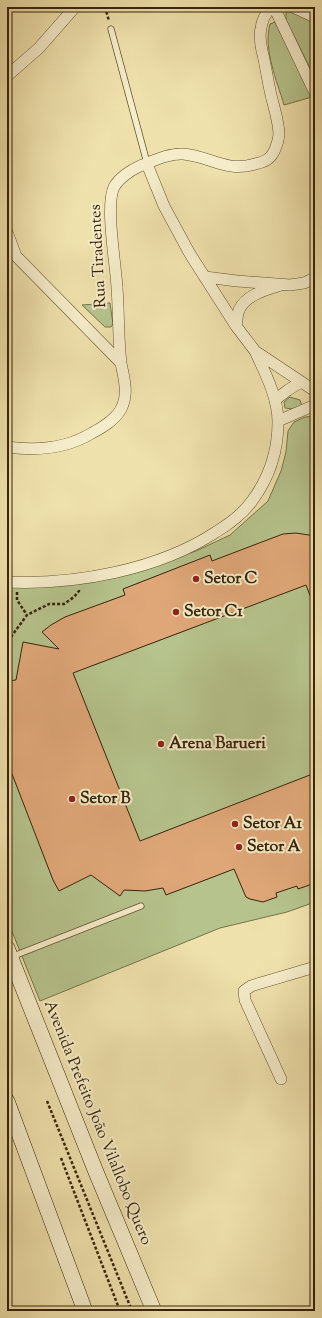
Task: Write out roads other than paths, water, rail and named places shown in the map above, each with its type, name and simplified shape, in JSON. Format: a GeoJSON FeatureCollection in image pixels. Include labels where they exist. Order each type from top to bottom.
{"type":"FeatureCollection","features":[{"type":"Feature","properties":{"kind":"main road","name":"Avenida Prefeito João Vilallobo Quero"},"geometry":{"type":"LineString","coordinates":[[9,961],[154,1311]]}},
{"type":"Feature","properties":{"kind":"main road"},"geometry":{"type":"LineString","coordinates":[[7,1101],[85,1311]]}},
{"type":"Feature","properties":{"kind":"street"},"geometry":{"type":"LineString","coordinates":[[7,76],[39,48],[75,7]]}},
{"type":"Feature","properties":{"kind":"street"},"geometry":{"type":"LineString","coordinates":[[273,7],[315,93]]}},
{"type":"Feature","properties":{"kind":"street","name":"Rua Tiradentes"},"geometry":{"type":"LineString","coordinates":[[7,447],[24,449],[52,448],[68,444],[86,437],[102,428],[121,410],[125,397],[126,385],[121,363],[111,212],[114,186],[131,170],[166,157],[181,154],[201,158],[230,167],[245,167],[269,159],[275,149],[279,135],[262,47],[261,29],[266,13],[273,7]]}},
{"type":"Feature","properties":{"kind":"street"},"geometry":{"type":"LineString","coordinates":[[293,7],[315,17]]}},
{"type":"Feature","properties":{"kind":"street"},"geometry":{"type":"LineString","coordinates":[[7,582],[30,583],[77,579],[147,564],[184,550],[206,539],[231,522],[252,502],[264,483],[274,461],[278,421],[275,400],[267,378],[255,351],[236,326],[190,254],[164,206],[147,164]]}},
{"type":"Feature","properties":{"kind":"street"},"geometry":{"type":"LineString","coordinates":[[7,232],[11,256],[121,363]]}},
{"type":"Feature","properties":{"kind":"street"},"geometry":{"type":"LineString","coordinates":[[205,277],[237,281],[297,285],[315,278]]}},
{"type":"Feature","properties":{"kind":"street"},"geometry":{"type":"LineString","coordinates":[[236,326],[238,312],[247,300],[256,294],[282,284]]}},
{"type":"Feature","properties":{"kind":"street"},"geometry":{"type":"LineString","coordinates":[[255,351],[315,391]]}},
{"type":"Feature","properties":{"kind":"street"},"geometry":{"type":"LineString","coordinates":[[275,400],[301,382]]}},
{"type":"Feature","properties":{"kind":"street"},"geometry":{"type":"LineString","coordinates":[[278,421],[315,405]]}},
{"type":"Feature","properties":{"kind":"street"},"geometry":{"type":"LineString","coordinates":[[281,1079],[245,1000],[244,991],[251,986],[315,967]]}},
{"type":"Feature","properties":{"kind":"lane"},"geometry":{"type":"LineString","coordinates":[[111,29],[147,164]]}},
{"type":"Feature","properties":{"kind":"lane"},"geometry":{"type":"LineString","coordinates":[[9,961],[141,906]]}},
{"type":"Feature","properties":{"kind":"place","name":"Setor C"},"geometry":{"type":"Point","coordinates":[196,579]}},
{"type":"Feature","properties":{"kind":"place","name":"Setor C1"},"geometry":{"type":"Point","coordinates":[176,612]}},
{"type":"Feature","properties":{"kind":"place","name":"Arena Barueri"},"geometry":{"type":"Point","coordinates":[161,744]}},
{"type":"Feature","properties":{"kind":"place","name":"Setor B"},"geometry":{"type":"Point","coordinates":[72,799]}},
{"type":"Feature","properties":{"kind":"place","name":"Setor A1"},"geometry":{"type":"Point","coordinates":[235,824]}},
{"type":"Feature","properties":{"kind":"place","name":"Setor A"},"geometry":{"type":"Point","coordinates":[239,847]}}]}
